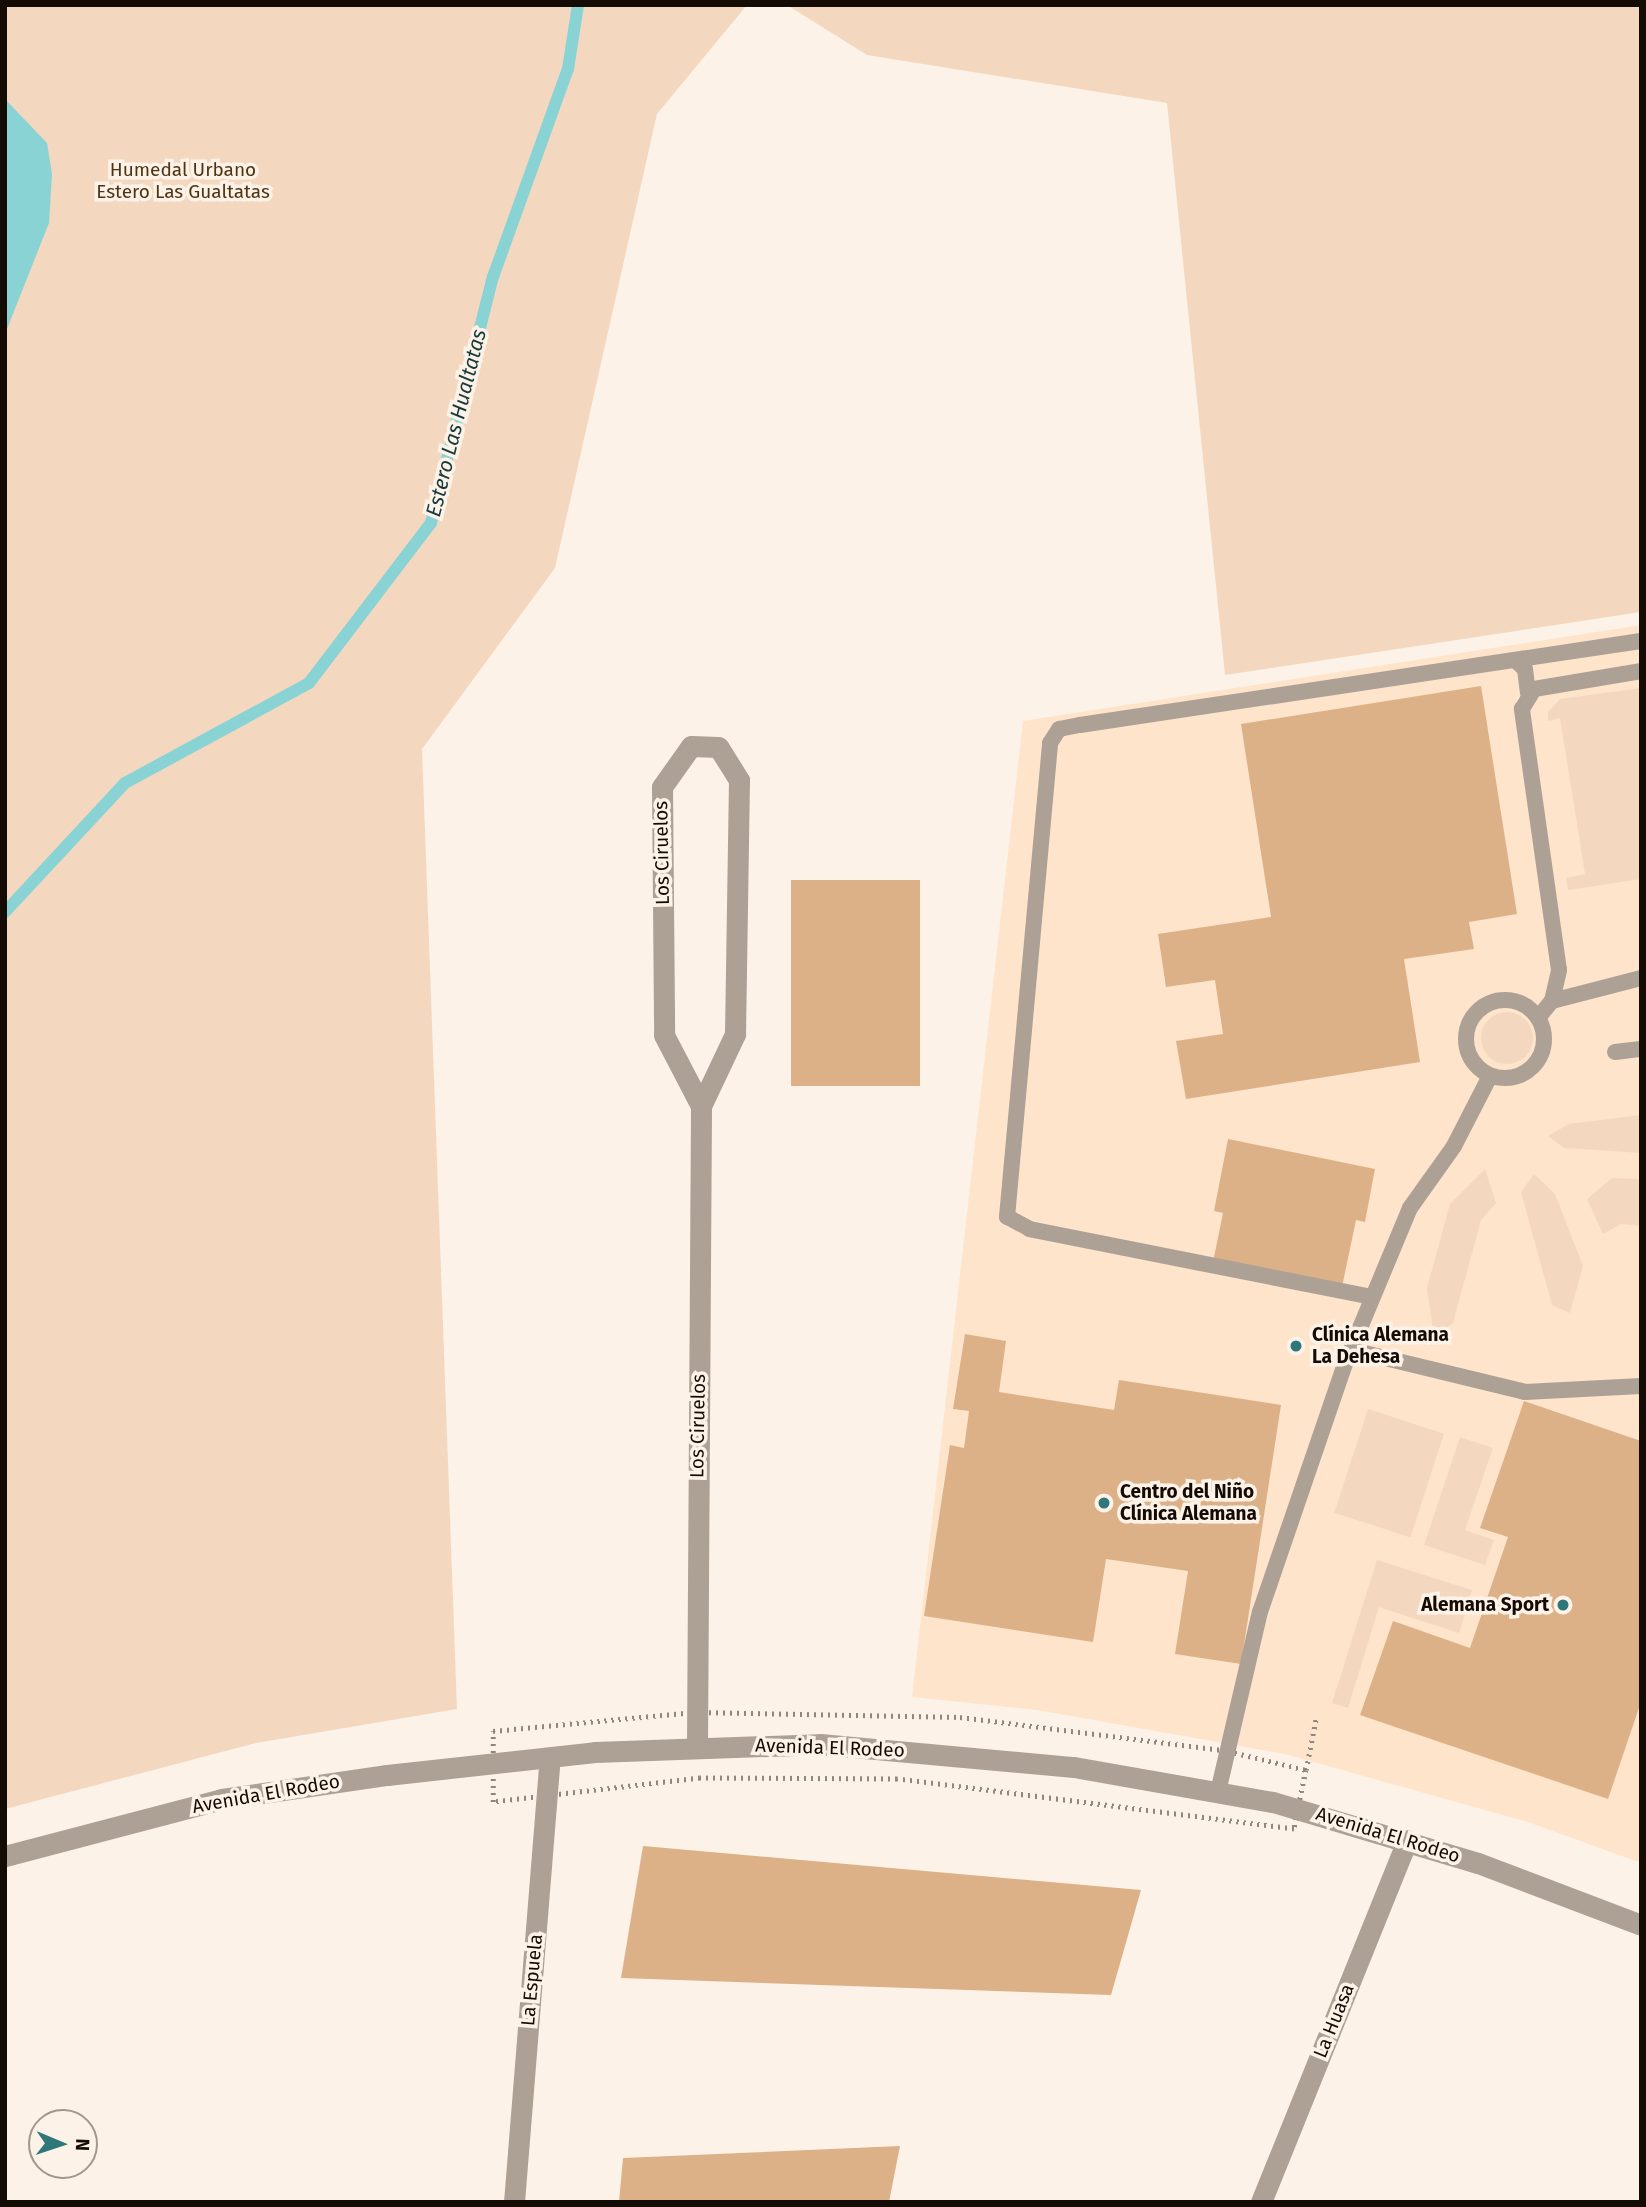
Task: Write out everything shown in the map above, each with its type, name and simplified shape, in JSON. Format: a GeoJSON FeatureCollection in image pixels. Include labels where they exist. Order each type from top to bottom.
{"type":"FeatureCollection","features":[{"type":"Feature","properties":{"kind":"street","name":"Los Ciruelos"},"geometry":{"type":"LineString","coordinates":[[697,1746],[701,1106],[735,1034],[739,780],[718,747],[691,746],[662,787],[664,1035],[701,1106]]}},
{"type":"Feature","properties":{"kind":"street","name":"Avenida El Rodeo"},"geometry":{"type":"LineString","coordinates":[[5,1856],[222,1799],[550,1758],[697,1746],[820,1744],[996,1757],[1218,1792],[1407,1840],[1641,1925]]}},
{"type":"Feature","properties":{"kind":"street","name":"La Espuela"},"geometry":{"type":"LineString","coordinates":[[514,2202],[550,1758]]}},
{"type":"Feature","properties":{"kind":"street","name":"La Huasa"},"geometry":{"type":"LineString","coordinates":[[1261,2202],[1407,1840]]}},
{"type":"Feature","properties":{"kind":"lane"},"geometry":{"type":"LineString","coordinates":[[1372,1297],[1017,1226],[1007,1217],[1004,1202],[1044,764],[1059,729],[1641,641]]}},
{"type":"Feature","properties":{"kind":"lane"},"geometry":{"type":"LineString","coordinates":[[1515,660],[1525,669],[1528,693],[1523,721],[1559,970],[1552,1001],[1538,1018]]}},
{"type":"Feature","properties":{"kind":"lane"},"geometry":{"type":"LineString","coordinates":[[1528,693],[1563,681],[1641,671]]}},
{"type":"Feature","properties":{"kind":"lane"},"geometry":{"type":"LineString","coordinates":[[1552,1001],[1641,978]]}},
{"type":"Feature","properties":{"kind":"lane"},"geometry":{"type":"LineString","coordinates":[[1507,1000],[1538,1018],[1544,1042],[1535,1065],[1515,1078],[1490,1076],[1467,1049],[1474,1014],[1507,1000]]}},
{"type":"Feature","properties":{"kind":"lane"},"geometry":{"type":"LineString","coordinates":[[1615,1052],[1641,1049]]}},
{"type":"Feature","properties":{"kind":"lane"},"geometry":{"type":"LineString","coordinates":[[1218,1792],[1271,1576],[1372,1297],[1410,1208],[1454,1146],[1490,1076]]}},
{"type":"Feature","properties":{"kind":"lane"},"geometry":{"type":"LineString","coordinates":[[1352,1350],[1525,1392],[1641,1386]]}},
{"type":"Feature","properties":{"kind":"path"},"geometry":{"type":"LineString","coordinates":[[1306,1770],[1316,1718]]}},
{"type":"Feature","properties":{"kind":"shaded area","name":"Clínica Alemana La Dehesa"},"geometry":{"type":"Polygon","coordinates":[[[1641,625],[1641,1863],[1528,1822],[1285,1754],[1037,1710],[912,1697],[1023,721],[1641,625]]]}},
{"type":"Feature","properties":{"kind":"green space","name":"Humedal Urbano Estero Las Gualtatas"},"geometry":{"type":"Polygon","coordinates":[[[5,5],[747,5],[657,114],[555,568],[422,749],[457,1709],[256,1743],[5,1809],[5,5]]]}},
{"type":"Feature","properties":{"kind":"green space"},"geometry":{"type":"Polygon","coordinates":[[[787,5],[1641,5],[1641,612],[1225,675],[1167,103],[867,55],[787,5]]]}},
{"type":"Feature","properties":{"kind":"green space"},"geometry":{"type":"Polygon","coordinates":[[[1641,688],[1641,879],[1568,890],[1566,878],[1585,874],[1560,718],[1548,721],[1548,712],[1560,699],[1641,688]]]}},
{"type":"Feature","properties":{"kind":"green space"},"geometry":{"type":"Polygon","coordinates":[[[1507,1012],[1517,1014],[1525,1020],[1531,1028],[1531,1048],[1525,1056],[1517,1062],[1507,1064],[1497,1062],[1489,1056],[1483,1048],[1481,1038],[1483,1028],[1489,1020],[1497,1014],[1507,1012]]]}},
{"type":"Feature","properties":{"kind":"green space"},"geometry":{"type":"Polygon","coordinates":[[[1641,1115],[1641,1153],[1564,1148],[1548,1136],[1569,1124],[1641,1115]]]}},
{"type":"Feature","properties":{"kind":"green space"},"geometry":{"type":"Polygon","coordinates":[[[1485,1169],[1496,1203],[1481,1220],[1453,1323],[1434,1336],[1427,1288],[1450,1204],[1485,1169]]]}},
{"type":"Feature","properties":{"kind":"green space"},"geometry":{"type":"Polygon","coordinates":[[[1534,1174],[1555,1194],[1583,1266],[1570,1313],[1552,1305],[1521,1192],[1534,1174]]]}},
{"type":"Feature","properties":{"kind":"green space"},"geometry":{"type":"Polygon","coordinates":[[[1612,1178],[1641,1179],[1641,1226],[1621,1224],[1603,1234],[1587,1199],[1612,1178]]]}},
{"type":"Feature","properties":{"kind":"green space"},"geometry":{"type":"Polygon","coordinates":[[[1368,1409],[1444,1434],[1410,1537],[1334,1513],[1368,1409]]]}},
{"type":"Feature","properties":{"kind":"green space"},"geometry":{"type":"Polygon","coordinates":[[[1460,1437],[1493,1448],[1465,1530],[1494,1540],[1485,1565],[1424,1545],[1460,1437]]]}},
{"type":"Feature","properties":{"kind":"green space"},"geometry":{"type":"Polygon","coordinates":[[[1377,1560],[1472,1590],[1459,1633],[1379,1607],[1348,1708],[1332,1703],[1377,1560]]]}},
{"type":"Feature","properties":{"kind":"water"},"geometry":{"type":"Polygon","coordinates":[[[5,99],[47,143],[52,174],[49,223],[5,334],[5,99]]]}},
{"type":"Feature","properties":{"kind":"building"},"geometry":{"type":"Polygon","coordinates":[[[1481,686],[1517,914],[1469,922],[1474,949],[1404,959],[1420,1062],[1186,1099],[1176,1041],[1223,1034],[1215,980],[1166,987],[1158,934],[1271,917],[1241,724],[1481,686]]]}},
{"type":"Feature","properties":{"kind":"building"},"geometry":{"type":"Polygon","coordinates":[[[791,880],[920,880],[920,1086],[791,1086],[791,880]]]}},
{"type":"Feature","properties":{"kind":"building"},"geometry":{"type":"Polygon","coordinates":[[[1228,1139],[1375,1169],[1365,1222],[1356,1220],[1342,1287],[1213,1262],[1223,1213],[1214,1211],[1228,1139]]]}},
{"type":"Feature","properties":{"kind":"building","name":"Centro del Niño Clínica Alemana"},"geometry":{"type":"Polygon","coordinates":[[[965,1334],[1006,1341],[999,1392],[1114,1410],[1119,1380],[1281,1405],[1241,1664],[1175,1654],[1188,1571],[1106,1559],[1093,1642],[924,1616],[950,1445],[964,1448],[969,1411],[953,1409],[965,1334]]]}},
{"type":"Feature","properties":{"kind":"building","name":"Alemana Sport"},"geometry":{"type":"Polygon","coordinates":[[[1524,1401],[1641,1441],[1641,1702],[1608,1799],[1360,1715],[1393,1621],[1470,1648],[1508,1537],[1480,1528],[1524,1401]]]}},
{"type":"Feature","properties":{"kind":"building"},"geometry":{"type":"Polygon","coordinates":[[[643,1846],[1141,1890],[1111,1995],[621,1978],[643,1846]]]}},
{"type":"Feature","properties":{"kind":"building"},"geometry":{"type":"Polygon","coordinates":[[[900,2146],[889,2202],[619,2202],[623,2158],[900,2146]]]}},
{"type":"Feature","properties":{"kind":"waterway","name":"Estero Las Hualtatas"},"geometry":{"type":"LineString","coordinates":[[5,912],[125,783],[309,683],[431,523],[493,277],[568,69],[578,5]]}},
{"type":"Feature","properties":{"kind":"place","name":"Clínica Alemana La Dehesa"},"geometry":{"type":"Point","coordinates":[1296,1346]}},
{"type":"Feature","properties":{"kind":"place","name":"Centro del Niño Clínica Alemana"},"geometry":{"type":"Point","coordinates":[1104,1503]}},
{"type":"Feature","properties":{"kind":"place","name":"Alemana Sport"},"geometry":{"type":"Point","coordinates":[1563,1605]}}]}
